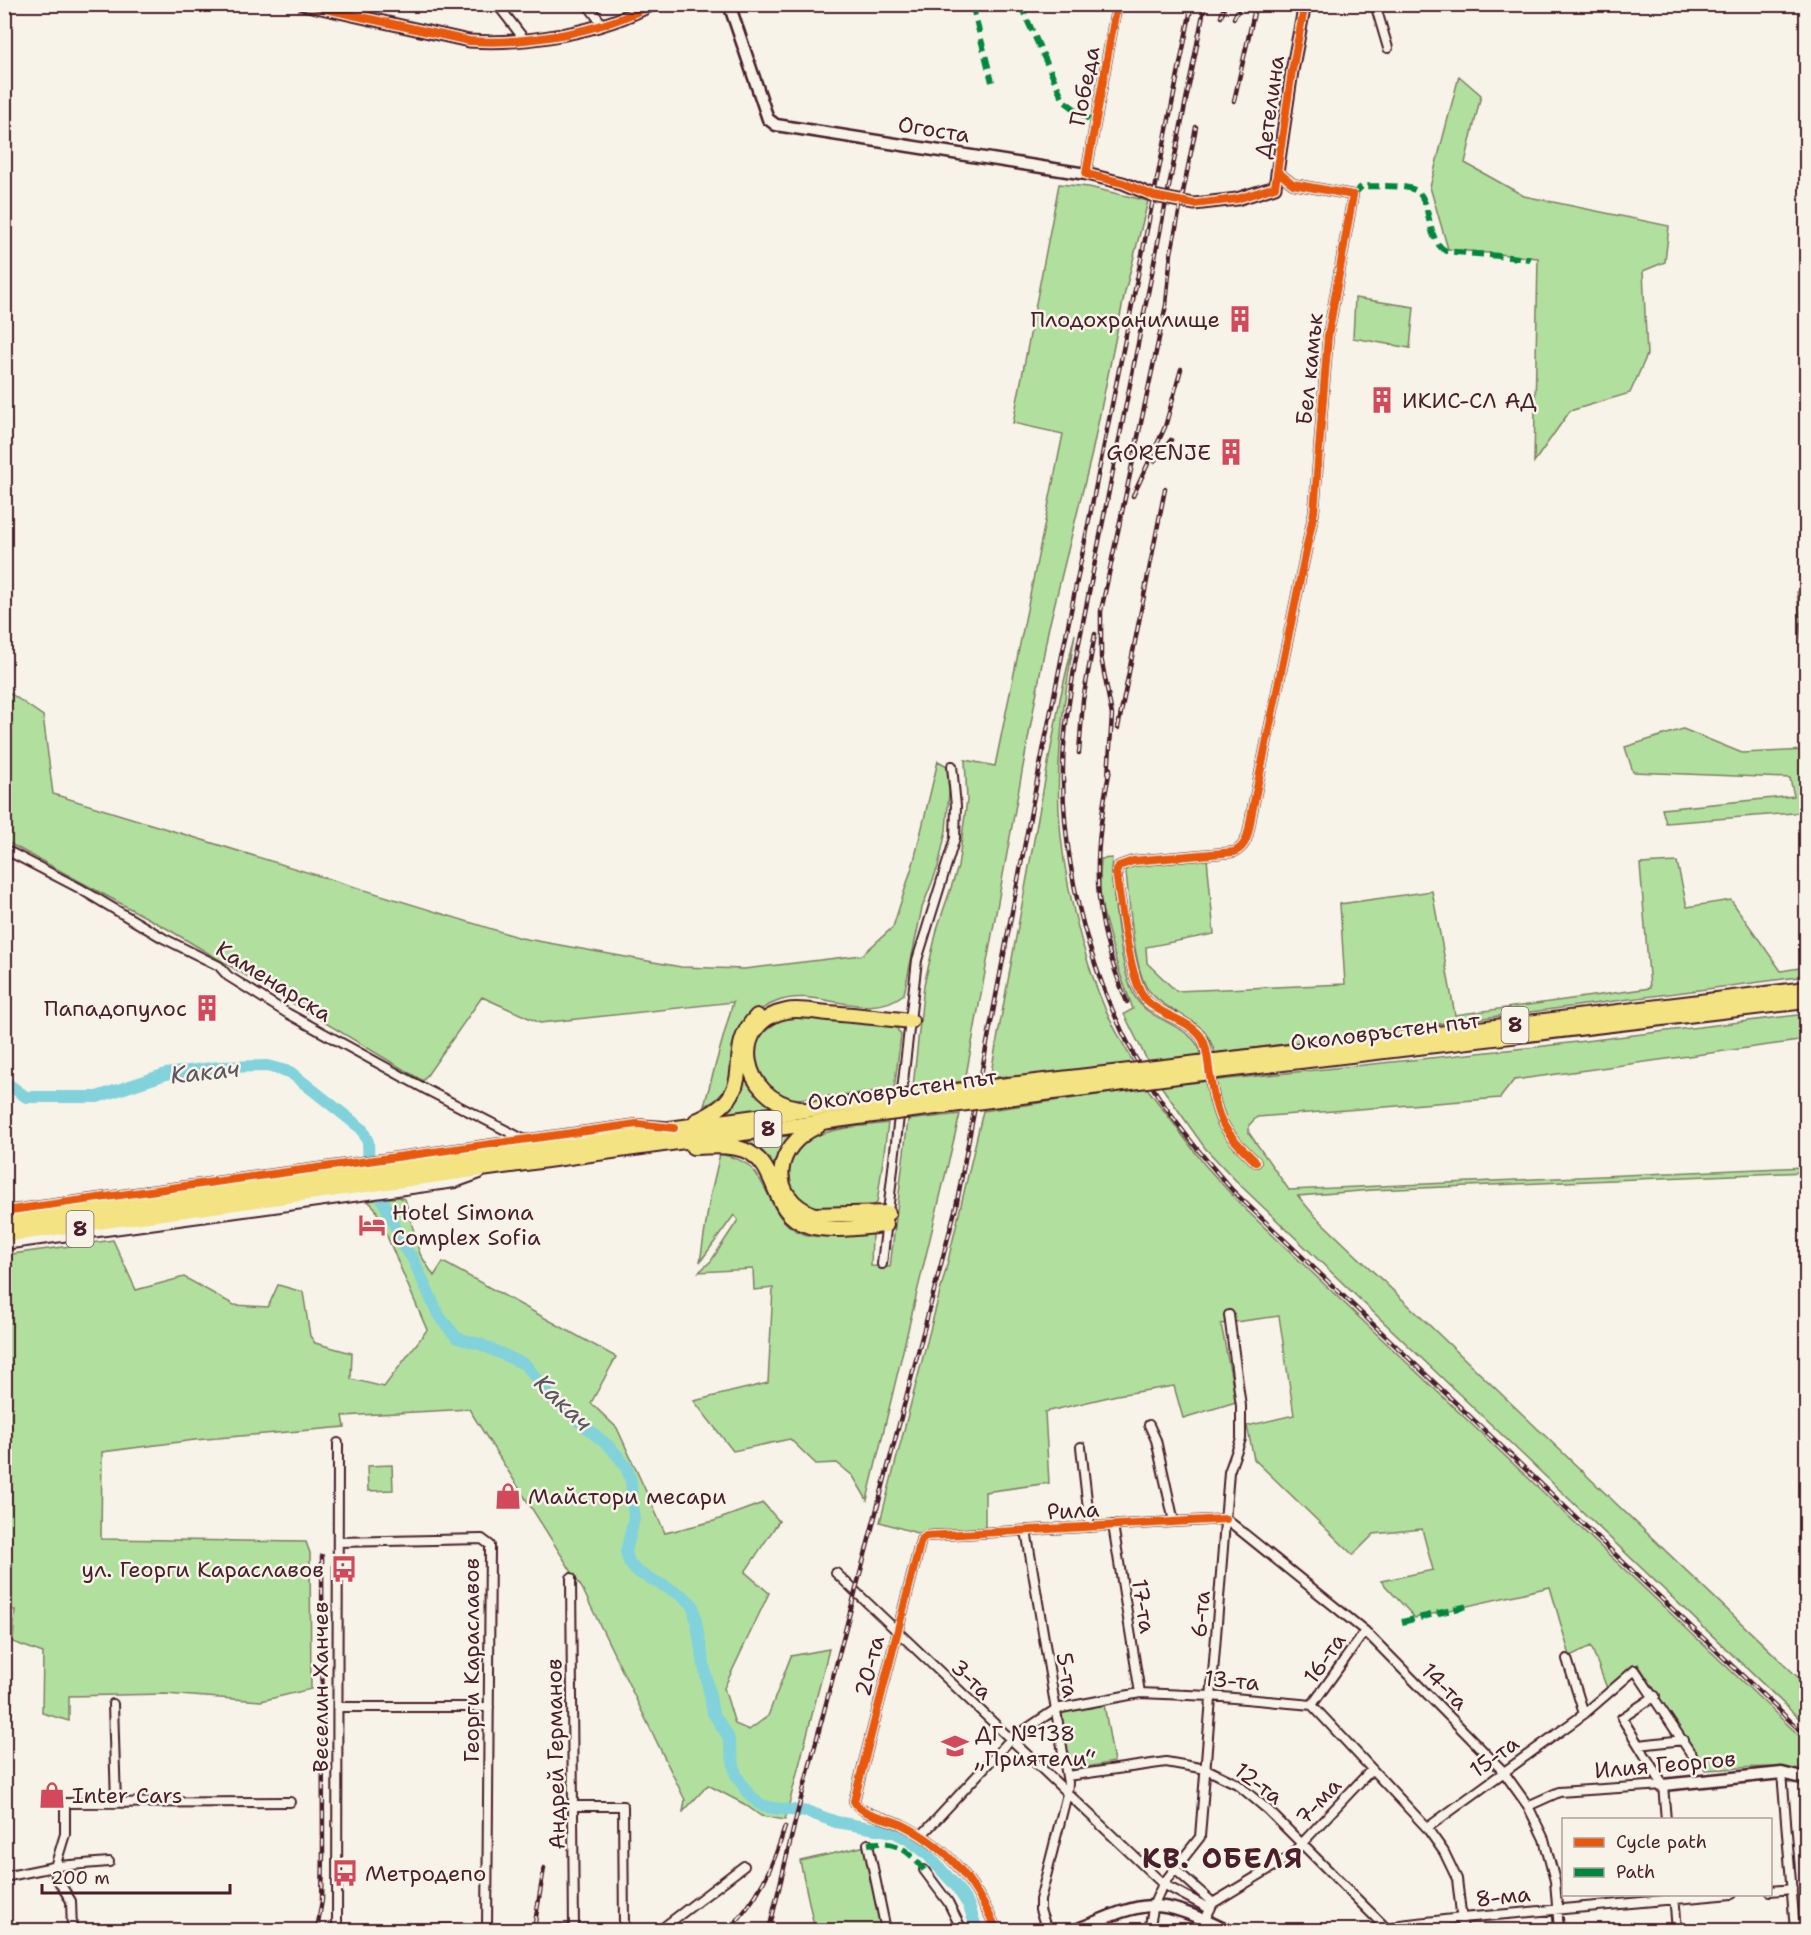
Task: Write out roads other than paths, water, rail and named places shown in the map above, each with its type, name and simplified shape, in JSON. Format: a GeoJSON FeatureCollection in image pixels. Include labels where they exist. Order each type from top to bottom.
{"type":"FeatureCollection","features":[{"type":"Feature","properties":{"kind":"highway","name":"Околовръстен път"},"geometry":{"type":"LineString","coordinates":[[4,1235],[678,1127],[840,1112],[1225,1065],[1806,989]]}},
{"type":"Feature","properties":{"kind":"highway","name":"Околовръстен път"},"geometry":{"type":"LineString","coordinates":[[1225,1065],[1806,1001]]}},
{"type":"Feature","properties":{"kind":"highway"},"geometry":{"type":"LineString","coordinates":[[678,1127],[721,1108],[734,1094],[738,1081],[740,1049],[746,1031],[768,1009],[790,1003],[911,1016]]}},
{"type":"Feature","properties":{"kind":"highway"},"geometry":{"type":"LineString","coordinates":[[840,1112],[784,1106],[762,1091],[753,1077],[748,1062],[750,1044],[758,1028],[773,1016],[797,1010],[911,1016]]}},
{"type":"Feature","properties":{"kind":"highway"},"geometry":{"type":"LineString","coordinates":[[840,1112],[791,1143],[782,1163],[784,1189],[802,1211],[814,1215],[887,1219]]}},
{"type":"Feature","properties":{"kind":"highway","name":"Околовръстен път"},"geometry":{"type":"LineString","coordinates":[[392,1174],[496,1166],[664,1143],[840,1112]]}},
{"type":"Feature","properties":{"kind":"highway"},"geometry":{"type":"LineString","coordinates":[[545,1147],[565,1135]]}},
{"type":"Feature","properties":{"kind":"highway"},"geometry":{"type":"LineString","coordinates":[[664,1143],[727,1146],[753,1154],[769,1172],[785,1210],[805,1224],[829,1228],[887,1219]]}},
{"type":"Feature","properties":{"kind":"highway","name":"Околовръстен път"},"geometry":{"type":"LineString","coordinates":[[4,1221],[162,1200],[361,1179]]}},
{"type":"Feature","properties":{"kind":"highway","name":"8"},"geometry":{"type":"LineString","coordinates":[[39,1207],[99,1210]]}},
{"type":"Feature","properties":{"kind":"highway","name":"8"},"geometry":{"type":"LineString","coordinates":[[34,1240],[125,1217]]}},
{"type":"Feature","properties":{"kind":"street"},"geometry":{"type":"LineString","coordinates":[[303,4],[469,41],[496,43],[602,24],[652,4]]}},
{"type":"Feature","properties":{"kind":"street"},"geometry":{"type":"LineString","coordinates":[[497,4],[524,39]]}},
{"type":"Feature","properties":{"kind":"street"},"geometry":{"type":"LineString","coordinates":[[587,4],[602,24]]}},
{"type":"Feature","properties":{"kind":"street","name":"Огоста"},"geometry":{"type":"LineString","coordinates":[[729,4],[768,119],[776,125],[1086,174],[1123,183],[1154,196],[1194,204],[1237,199],[1275,187],[1278,172]]}},
{"type":"Feature","properties":{"kind":"street","name":"Победа"},"geometry":{"type":"LineString","coordinates":[[1086,174],[1117,4]]}},
{"type":"Feature","properties":{"kind":"street","name":"Детелина"},"geometry":{"type":"LineString","coordinates":[[1305,4],[1292,71],[1278,172],[1293,184],[1353,195]]}},
{"type":"Feature","properties":{"kind":"street"},"geometry":{"type":"LineString","coordinates":[[1375,4],[1388,48]]}},
{"type":"Feature","properties":{"kind":"street","name":"Бел камък"},"geometry":{"type":"LineString","coordinates":[[1256,1162],[1232,1139],[1219,1119],[1202,1038],[1186,1024],[1158,1010],[1140,994],[1134,975],[1116,873],[1124,862],[1234,852],[1244,845],[1314,512],[1328,336],[1353,195]]}},
{"type":"Feature","properties":{"kind":"street"},"geometry":{"type":"LineString","coordinates":[[882,1264],[917,960],[955,838],[956,806],[952,766]]}},
{"type":"Feature","properties":{"kind":"street","name":"Каменарска"},"geometry":{"type":"LineString","coordinates":[[4,849],[89,894],[163,938],[219,966],[228,976],[287,1013],[427,1090],[525,1140]]}},
{"type":"Feature","properties":{"kind":"street"},"geometry":{"type":"LineString","coordinates":[[34,1240],[392,1174],[525,1140],[644,1124],[678,1127]]}},
{"type":"Feature","properties":{"kind":"street"},"geometry":{"type":"LineString","coordinates":[[39,1207],[361,1179]]}},
{"type":"Feature","properties":{"kind":"street","name":"8"},"geometry":{"type":"LineString","coordinates":[[4,1211],[39,1207]]}},
{"type":"Feature","properties":{"kind":"street","name":"8"},"geometry":{"type":"LineString","coordinates":[[4,1245],[34,1240]]}},
{"type":"Feature","properties":{"kind":"street","name":"6-та"},"geometry":{"type":"LineString","coordinates":[[1149,1930],[1154,1904],[1163,1884],[1200,1837],[1229,1472],[1241,1439],[1241,1406],[1228,1315]]}},
{"type":"Feature","properties":{"kind":"street"},"geometry":{"type":"LineString","coordinates":[[1149,1425],[1156,1440],[1174,1522]]}},
{"type":"Feature","properties":{"kind":"street","name":"Веселин Ханчев"},"geometry":{"type":"LineString","coordinates":[[337,1930],[338,1443]]}},
{"type":"Feature","properties":{"kind":"street"},"geometry":{"type":"LineString","coordinates":[[1081,1447],[1090,1527]]}},
{"type":"Feature","properties":{"kind":"street","name":"Рила"},"geometry":{"type":"LineString","coordinates":[[922,1538],[1226,1519]]}},
{"type":"Feature","properties":{"kind":"street","name":"14-та"},"geometry":{"type":"LineString","coordinates":[[1226,1519],[1365,1631],[1503,1771],[1528,1806],[1550,1858],[1559,1930]]}},
{"type":"Feature","properties":{"kind":"street","name":"17-та"},"geometry":{"type":"LineString","coordinates":[[1113,1525],[1140,1693]]}},
{"type":"Feature","properties":{"kind":"street","name":"5-та"},"geometry":{"type":"LineString","coordinates":[[1026,1530],[1056,1709],[1067,1794],[1040,1900],[1040,1910],[1047,1930]]}},
{"type":"Feature","properties":{"kind":"street","name":"20-та"},"geometry":{"type":"LineString","coordinates":[[922,1538],[854,1797],[855,1804],[861,1809],[892,1820],[922,1835]]}},
{"type":"Feature","properties":{"kind":"street","name":"Георги Караславов"},"geometry":{"type":"LineString","coordinates":[[338,1542],[486,1540],[491,1553],[487,1930]]}},
{"type":"Feature","properties":{"kind":"street","name":"3-та"},"geometry":{"type":"LineString","coordinates":[[836,1572],[1163,1884],[1212,1906]]}},
{"type":"Feature","properties":{"kind":"street","name":"Андрей Германов"},"geometry":{"type":"LineString","coordinates":[[571,1578],[574,1930]]}},
{"type":"Feature","properties":{"kind":"street","name":"16-та"},"geometry":{"type":"LineString","coordinates":[[1312,1705],[1365,1631]]}},
{"type":"Feature","properties":{"kind":"street"},"geometry":{"type":"LineString","coordinates":[[1567,1659],[1584,1713]]}},
{"type":"Feature","properties":{"kind":"street","name":"15-та"},"geometry":{"type":"LineString","coordinates":[[1427,1828],[1584,1713],[1635,1670],[1655,1696]]}},
{"type":"Feature","properties":{"kind":"street","name":"13-та"},"geometry":{"type":"LineString","coordinates":[[922,1835],[1010,1740],[1056,1709],[1140,1693],[1211,1696],[1312,1705]]}},
{"type":"Feature","properties":{"kind":"street"},"geometry":{"type":"LineString","coordinates":[[1666,1818],[1663,1785],[1622,1718],[1655,1696],[1692,1755]]}},
{"type":"Feature","properties":{"kind":"street"},"geometry":{"type":"LineString","coordinates":[[113,1704],[116,1803]]}},
{"type":"Feature","properties":{"kind":"street"},"geometry":{"type":"LineString","coordinates":[[1312,1705],[1427,1828],[1454,1870],[1463,1930]]}},
{"type":"Feature","properties":{"kind":"street"},"geometry":{"type":"LineString","coordinates":[[338,1707],[489,1707]]}},
{"type":"Feature","properties":{"kind":"street"},"geometry":{"type":"LineString","coordinates":[[1639,1745],[1683,1740]]}},
{"type":"Feature","properties":{"kind":"street","name":"12-та"},"geometry":{"type":"LineString","coordinates":[[1066,1776],[1155,1763],[1186,1764],[1206,1769],[1237,1784],[1253,1795],[1388,1930]]}},
{"type":"Feature","properties":{"kind":"street","name":"7-ма"},"geometry":{"type":"LineString","coordinates":[[1212,1906],[1275,1868],[1303,1844],[1372,1769]]}},
{"type":"Feature","properties":{"kind":"street"},"geometry":{"type":"LineString","coordinates":[[1782,1773],[1795,1930]]}},
{"type":"Feature","properties":{"kind":"street","name":"Илия Георгов"},"geometry":{"type":"LineString","coordinates":[[1528,1806],[1560,1792],[1663,1785],[1782,1773],[1806,1779]]}},
{"type":"Feature","properties":{"kind":"street"},"geometry":{"type":"LineString","coordinates":[[72,1930],[71,1901],[56,1877],[55,1867],[65,1834],[65,1803],[290,1802]]}},
{"type":"Feature","properties":{"kind":"street"},"geometry":{"type":"LineString","coordinates":[[337,1930],[625,1930],[623,1806],[574,1806]]}},
{"type":"Feature","properties":{"kind":"street"},"geometry":{"type":"LineString","coordinates":[[922,1835],[947,1854],[965,1874],[978,1892],[997,1930]]}},
{"type":"Feature","properties":{"kind":"street"},"geometry":{"type":"LineString","coordinates":[[868,1844],[886,1930]]}},
{"type":"Feature","properties":{"kind":"street"},"geometry":{"type":"LineString","coordinates":[[4,1877],[55,1867],[109,1862]]}},
{"type":"Feature","properties":{"kind":"street"},"geometry":{"type":"LineString","coordinates":[[660,1930],[744,1866]]}},
{"type":"Feature","properties":{"kind":"street"},"geometry":{"type":"LineString","coordinates":[[924,1870],[948,1902],[962,1930]]}},
{"type":"Feature","properties":{"kind":"street"},"geometry":{"type":"LineString","coordinates":[[1176,1870],[1212,1906],[1205,1920]]}},
{"type":"Feature","properties":{"kind":"street"},"geometry":{"type":"LineString","coordinates":[[1772,1891],[1792,1889]]}},
{"type":"Feature","properties":{"kind":"street","name":"8-ма"},"geometry":{"type":"LineString","coordinates":[[1388,1930],[1400,1925],[1462,1918],[1693,1896]]}},
{"type":"Feature","properties":{"kind":"street"},"geometry":{"type":"LineString","coordinates":[[1674,1897],[1677,1930]]}},
{"type":"Feature","properties":{"kind":"street"},"geometry":{"type":"LineString","coordinates":[[1076,1930],[1121,1911],[1154,1904],[1181,1910],[1226,1930]]}},
{"type":"Feature","properties":{"kind":"waterway","name":"Какач"},"geometry":{"type":"LineString","coordinates":[[4,1081],[26,1097],[97,1097],[166,1074],[219,1067],[267,1066],[290,1072],[362,1129],[368,1142],[369,1172],[397,1230],[399,1242],[412,1257],[439,1316],[457,1338],[480,1344],[526,1365],[551,1398],[611,1448],[626,1466],[631,1481],[634,1519],[626,1552],[629,1562],[636,1571],[683,1596],[693,1605],[713,1713],[728,1736],[736,1775],[747,1792],[759,1804],[772,1808],[809,1812],[836,1822],[894,1832],[909,1840],[926,1853],[956,1886],[969,1906],[977,1930]]}},
{"type":"Feature","properties":{"kind":"railway"},"geometry":{"type":"LineString","coordinates":[[769,1930],[795,1822],[956,1207],[1033,801],[1192,4]]}},
{"type":"Feature","properties":{"kind":"railway"},"geometry":{"type":"LineString","coordinates":[[1205,4],[1068,707],[1063,765],[1065,822],[1070,864],[1089,946],[1119,1026],[1138,1063],[1186,1135],[1233,1191],[1806,1736]]}},
{"type":"Feature","properties":{"kind":"railway"},"geometry":{"type":"LineString","coordinates":[[1221,17],[1225,4]]}},
{"type":"Feature","properties":{"kind":"railway"},"geometry":{"type":"LineString","coordinates":[[1234,18],[1241,4]]}},
{"type":"Feature","properties":{"kind":"railway"},"geometry":{"type":"LineString","coordinates":[[1234,101],[1256,4]]}},
{"type":"Feature","properties":{"kind":"railway"},"geometry":{"type":"LineString","coordinates":[[1108,777],[1112,715],[1101,657],[1101,611],[1166,305],[1171,253],[1196,127]]}},
{"type":"Feature","properties":{"kind":"railway"},"geometry":{"type":"LineString","coordinates":[[1133,496],[1165,427],[1181,369]]}},
{"type":"Feature","properties":{"kind":"railway"},"geometry":{"type":"LineString","coordinates":[[1154,461],[1171,440]]}},
{"type":"Feature","properties":{"kind":"railway"},"geometry":{"type":"LineString","coordinates":[[1118,728],[1165,489]]}},
{"type":"Feature","properties":{"kind":"railway"},"geometry":{"type":"LineString","coordinates":[[1079,753],[1083,700],[1095,634]]}},
{"type":"Feature","properties":{"kind":"railway"},"geometry":{"type":"LineString","coordinates":[[1110,769],[1100,831],[1098,887],[1107,942],[1127,1002]]}},
{"type":"Feature","properties":{"kind":"railway"},"geometry":{"type":"LineString","coordinates":[[317,1930],[322,1900],[323,1851],[322,1556]]}},
{"type":"Feature","properties":{"kind":"railway"},"geometry":{"type":"LineString","coordinates":[[728,1930],[756,1895],[775,1856],[785,1827]]}},
{"type":"Feature","properties":{"kind":"railway"},"geometry":{"type":"LineString","coordinates":[[535,1923],[544,1868]]}},
{"type":"Feature","properties":{"kind":"place","name":"Плодохранилище"},"geometry":{"type":"Point","coordinates":[1240,319]}},
{"type":"Feature","properties":{"kind":"place","name":"ИКИС-СЛ АД"},"geometry":{"type":"Point","coordinates":[1382,400]}},
{"type":"Feature","properties":{"kind":"place","name":"GORENJE"},"geometry":{"type":"Point","coordinates":[1231,452]}},
{"type":"Feature","properties":{"kind":"place","name":"Пападопулос"},"geometry":{"type":"Point","coordinates":[207,1008]}},
{"type":"Feature","properties":{"kind":"place","name":"Hotel Simona Complex Sofia"},"geometry":{"type":"Point","coordinates":[372,1225]}},
{"type":"Feature","properties":{"kind":"place","name":"Майстори месари"},"geometry":{"type":"Point","coordinates":[508,1496]}},
{"type":"Feature","properties":{"kind":"place","name":"ул. Георги Караславов"},"geometry":{"type":"Point","coordinates":[344,1569]}},
{"type":"Feature","properties":{"kind":"place","name":"ДГ №138 „Приятели“"},"geometry":{"type":"Point","coordinates":[955,1746]}},
{"type":"Feature","properties":{"kind":"place","name":"Inter Cars"},"geometry":{"type":"Point","coordinates":[52,1795]}},
{"type":"Feature","properties":{"kind":"place","name":"Метродепо"},"geometry":{"type":"Point","coordinates":[345,1873]}},
{"type":"Feature","properties":{"kind":"district","name":"КВ. ОБЕЛЯ"},"geometry":{"type":"Point","coordinates":[1223,1858]}}]}
